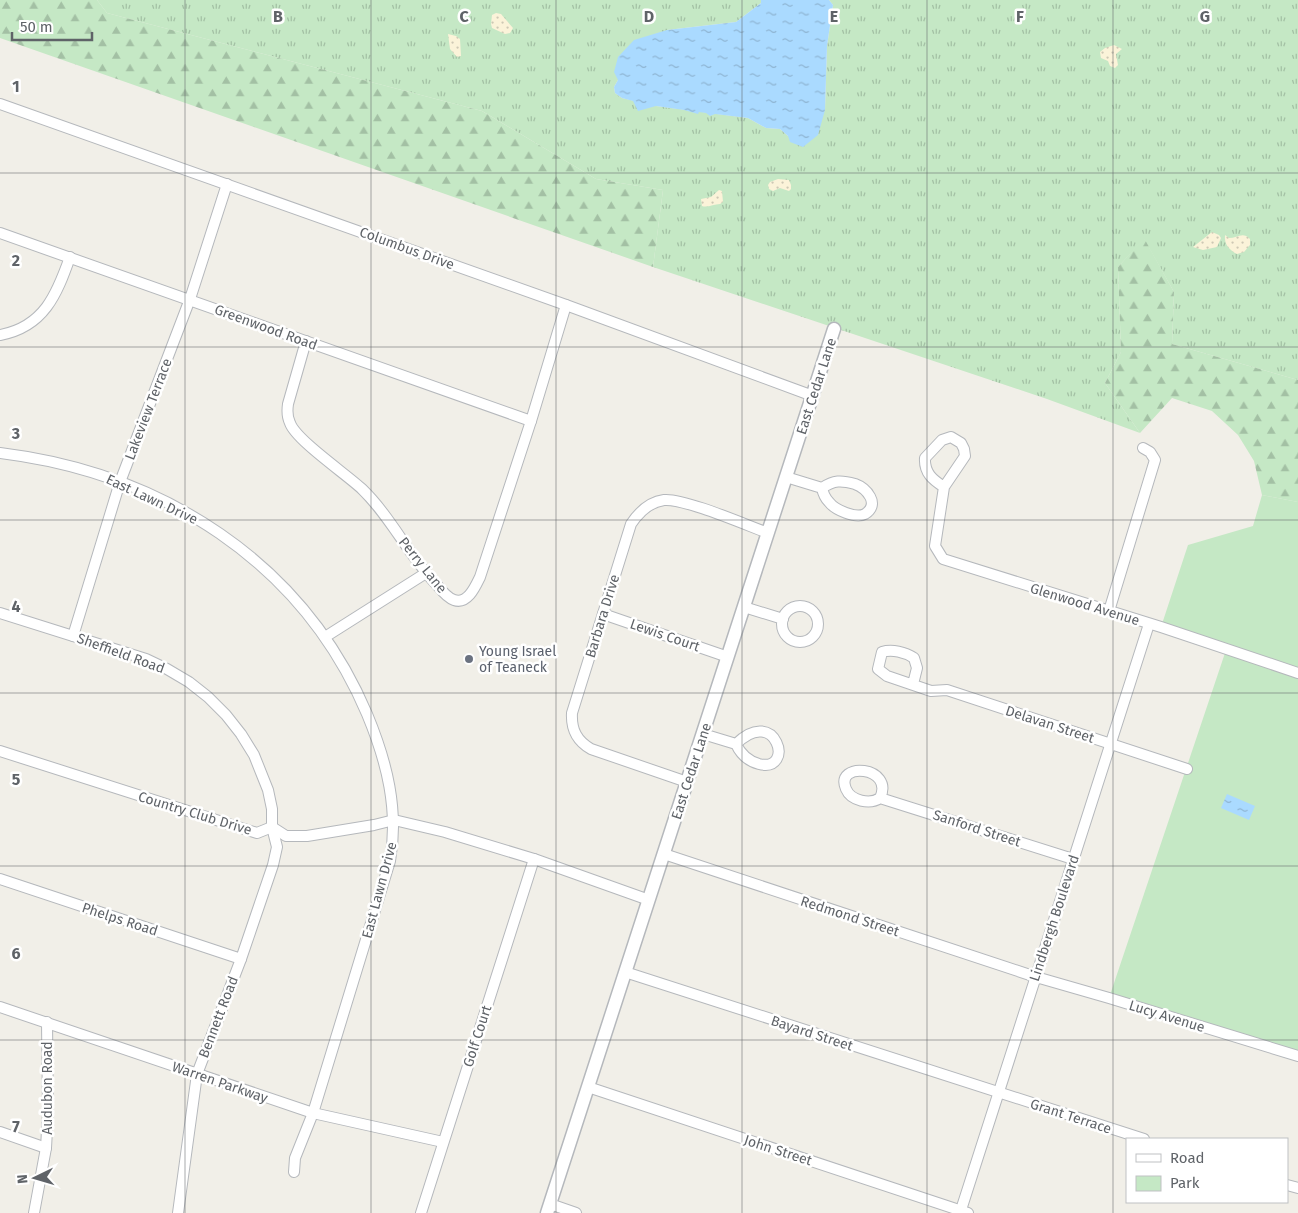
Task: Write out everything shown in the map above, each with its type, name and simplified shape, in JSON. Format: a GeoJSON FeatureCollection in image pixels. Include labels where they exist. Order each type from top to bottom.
{"type":"FeatureCollection","features":[{"type":"Feature","properties":{"kind":"street","name":"Columbus Drive"},"geometry":{"type":"LineString","coordinates":[[0,104],[566,305],[813,396]]}},
{"type":"Feature","properties":{"kind":"street","name":"Lakeview Terrace"},"geometry":{"type":"LineString","coordinates":[[73,636],[120,482],[190,299],[227,184]]}},
{"type":"Feature","properties":{"kind":"street","name":"Greenwood Road"},"geometry":{"type":"LineString","coordinates":[[0,233],[531,421]]}},
{"type":"Feature","properties":{"kind":"street"},"geometry":{"type":"LineString","coordinates":[[0,335],[21,328],[45,310],[59,287],[70,257]]}},
{"type":"Feature","properties":{"kind":"street","name":"Perry Lane"},"geometry":{"type":"LineString","coordinates":[[306,341],[288,404],[287,414],[294,431],[348,476],[368,496],[426,573],[442,591],[454,600],[466,598],[472,592],[480,577],[531,421],[566,305]]}},
{"type":"Feature","properties":{"kind":"street","name":"East Cedar Lane"},"geometry":{"type":"LineString","coordinates":[[549,1209],[834,329]]}},
{"type":"Feature","properties":{"kind":"street","name":"Glenwood Avenue"},"geometry":{"type":"LineString","coordinates":[[944,487],[931,478],[926,469],[925,458],[942,440],[951,437],[961,443],[965,456],[944,487],[935,546],[943,559],[1298,673]]}},
{"type":"Feature","properties":{"kind":"street"},"geometry":{"type":"LineString","coordinates":[[1109,611],[1155,460],[1150,452],[1143,448]]}},
{"type":"Feature","properties":{"kind":"street","name":"East Lawn Drive"},"geometry":{"type":"LineString","coordinates":[[0,453],[58,462],[120,482],[170,504],[225,537],[254,558],[299,603],[325,637],[344,667],[371,724],[389,786],[394,820],[394,841],[390,862],[313,1113],[295,1158],[294,1172]]}},
{"type":"Feature","properties":{"kind":"street"},"geometry":{"type":"LineString","coordinates":[[786,477],[822,488],[829,503],[844,511],[862,515],[870,508],[870,494],[858,485],[840,480],[831,482],[822,488]]}},
{"type":"Feature","properties":{"kind":"street","name":"Barbara Drive"},"geometry":{"type":"LineString","coordinates":[[687,782],[591,750],[583,745],[573,730],[572,713],[631,524],[644,508],[664,500],[683,502],[768,533]]}},
{"type":"Feature","properties":{"kind":"street"},"geometry":{"type":"LineString","coordinates":[[325,637],[426,573]]}},
{"type":"Feature","properties":{"kind":"street"},"geometry":{"type":"LineString","coordinates":[[744,607],[783,619]]}},
{"type":"Feature","properties":{"kind":"street","name":"Sheffield Road"},"geometry":{"type":"LineString","coordinates":[[0,613],[153,662],[188,682],[208,697],[226,714],[254,755],[268,790],[272,809],[272,827]]}},
{"type":"Feature","properties":{"kind":"street","name":"Lewis Court"},"geometry":{"type":"LineString","coordinates":[[602,614],[728,657]]}},
{"type":"Feature","properties":{"kind":"street","name":"Lindbergh Boulevard"},"geometry":{"type":"LineString","coordinates":[[963,1212],[998,1093],[1149,624]]}},
{"type":"Feature","properties":{"kind":"street","name":"Delavan Street"},"geometry":{"type":"LineString","coordinates":[[913,684],[931,691],[947,690],[1187,769]]}},
{"type":"Feature","properties":{"kind":"street"},"geometry":{"type":"LineString","coordinates":[[703,734],[736,744]]}},
{"type":"Feature","properties":{"kind":"street","name":"Country Club Drive"},"geometry":{"type":"LineString","coordinates":[[0,752],[257,833],[272,827],[286,836],[307,836],[394,820],[445,832],[534,859],[649,900]]}},
{"type":"Feature","properties":{"kind":"street","name":"Sanford Street"},"geometry":{"type":"LineString","coordinates":[[880,798],[1073,859]]}},
{"type":"Feature","properties":{"kind":"street","name":"Bennett Road"},"geometry":{"type":"LineString","coordinates":[[178,1213],[197,1074],[241,959],[273,865],[277,847],[272,827]]}},
{"type":"Feature","properties":{"kind":"street","name":"Redmond Street"},"geometry":{"type":"LineString","coordinates":[[664,854],[1036,977]]}},
{"type":"Feature","properties":{"kind":"street","name":"Golf Court"},"geometry":{"type":"LineString","coordinates":[[421,1213],[534,859]]}},
{"type":"Feature","properties":{"kind":"street","name":"Phelps Road"},"geometry":{"type":"LineString","coordinates":[[0,879],[241,959]]}},
{"type":"Feature","properties":{"kind":"street","name":"Bayard Street"},"geometry":{"type":"LineString","coordinates":[[626,972],[998,1093]]}},
{"type":"Feature","properties":{"kind":"street","name":"Lucy Avenue"},"geometry":{"type":"LineString","coordinates":[[1036,977],[1298,1056]]}},
{"type":"Feature","properties":{"kind":"street","name":"Warren Parkway"},"geometry":{"type":"LineString","coordinates":[[0,1007],[313,1113],[444,1142]]}},
{"type":"Feature","properties":{"kind":"street","name":"Audubon Road"},"geometry":{"type":"LineString","coordinates":[[34,1213],[46,1148],[48,1112],[47,1022]]}},
{"type":"Feature","properties":{"kind":"street","name":"John Street"},"geometry":{"type":"LineString","coordinates":[[588,1087],[963,1212]]}},
{"type":"Feature","properties":{"kind":"street","name":"Grant Terrace"},"geometry":{"type":"LineString","coordinates":[[998,1093],[1141,1138]]}},
{"type":"Feature","properties":{"kind":"street"},"geometry":{"type":"LineString","coordinates":[[0,1132],[46,1148]]}},
{"type":"Feature","properties":{"kind":"street"},"geometry":{"type":"LineString","coordinates":[[549,1209],[576,1213]]}},
{"type":"Feature","properties":{"kind":"green space"},"geometry":{"type":"Polygon","coordinates":[[[0,0],[97,0],[107,13],[482,111],[596,179],[663,190],[653,267],[0,38],[0,0]]]}},
{"type":"Feature","properties":{"kind":"green space"},"geometry":{"type":"Polygon","coordinates":[[[97,0],[761,0],[761,3],[736,22],[667,30],[618,80],[614,87],[615,93],[622,98],[656,106],[748,118],[766,128],[780,129],[788,136],[825,110],[827,46],[833,5],[829,0],[1298,0],[1298,380],[1172,344],[1174,292],[1144,239],[1118,267],[1121,352],[1105,383],[1140,433],[1047,399],[653,267],[663,190],[596,179],[482,111],[107,13],[97,0]]]}},
{"type":"Feature","properties":{"kind":"green space"},"geometry":{"type":"Polygon","coordinates":[[[1144,238],[1174,292],[1172,344],[1298,380],[1298,502],[1262,495],[1254,461],[1238,435],[1212,411],[1172,398],[1140,433],[1105,383],[1121,352],[1118,267],[1144,238]]]}},
{"type":"Feature","properties":{"kind":"green space"},"geometry":{"type":"Polygon","coordinates":[[[1262,495],[1298,502],[1298,1056],[1109,998],[1226,650],[1161,627],[1188,545],[1253,526],[1262,495]]]}},
{"type":"Feature","properties":{"kind":"sand"},"geometry":{"type":"Polygon","coordinates":[[[496,13],[501,14],[513,28],[510,33],[505,34],[492,28],[492,15],[496,13]]]}},
{"type":"Feature","properties":{"kind":"sand"},"geometry":{"type":"Polygon","coordinates":[[[448,34],[460,39],[461,56],[457,57],[450,49],[448,34]]]}},
{"type":"Feature","properties":{"kind":"sand"},"geometry":{"type":"Polygon","coordinates":[[[1114,45],[1122,49],[1116,54],[1118,65],[1115,68],[1110,66],[1108,61],[1101,58],[1100,52],[1114,45]]]}},
{"type":"Feature","properties":{"kind":"sand"},"geometry":{"type":"Polygon","coordinates":[[[778,179],[789,180],[791,189],[789,191],[780,188],[773,191],[769,189],[768,185],[770,182],[778,179]]]}},
{"type":"Feature","properties":{"kind":"sand"},"geometry":{"type":"Polygon","coordinates":[[[719,190],[722,191],[723,202],[702,206],[701,199],[711,197],[719,190]]]}},
{"type":"Feature","properties":{"kind":"sand"},"geometry":{"type":"Polygon","coordinates":[[[1212,232],[1221,238],[1217,247],[1203,250],[1193,247],[1212,232]]]}},
{"type":"Feature","properties":{"kind":"sand"},"geometry":{"type":"Polygon","coordinates":[[[1225,235],[1229,238],[1245,235],[1250,239],[1250,245],[1244,252],[1237,254],[1228,246],[1225,241],[1225,235]]]}},
{"type":"Feature","properties":{"kind":"water"},"geometry":{"type":"Polygon","coordinates":[[[761,0],[829,0],[833,5],[827,46],[825,110],[818,135],[803,147],[790,142],[788,136],[780,129],[766,128],[748,118],[715,114],[710,116],[706,113],[699,112],[698,114],[656,106],[638,111],[633,101],[622,98],[615,93],[614,87],[618,80],[614,72],[618,57],[634,40],[667,30],[736,22],[761,3],[761,0]]]}},
{"type":"Feature","properties":{"kind":"water"},"geometry":{"type":"Polygon","coordinates":[[[1227,794],[1255,806],[1249,820],[1221,808],[1227,794]]]}},
{"type":"Feature","properties":{"kind":"place","name":"Young Israel of Teaneck"},"geometry":{"type":"Point","coordinates":[469,659]}}]}
